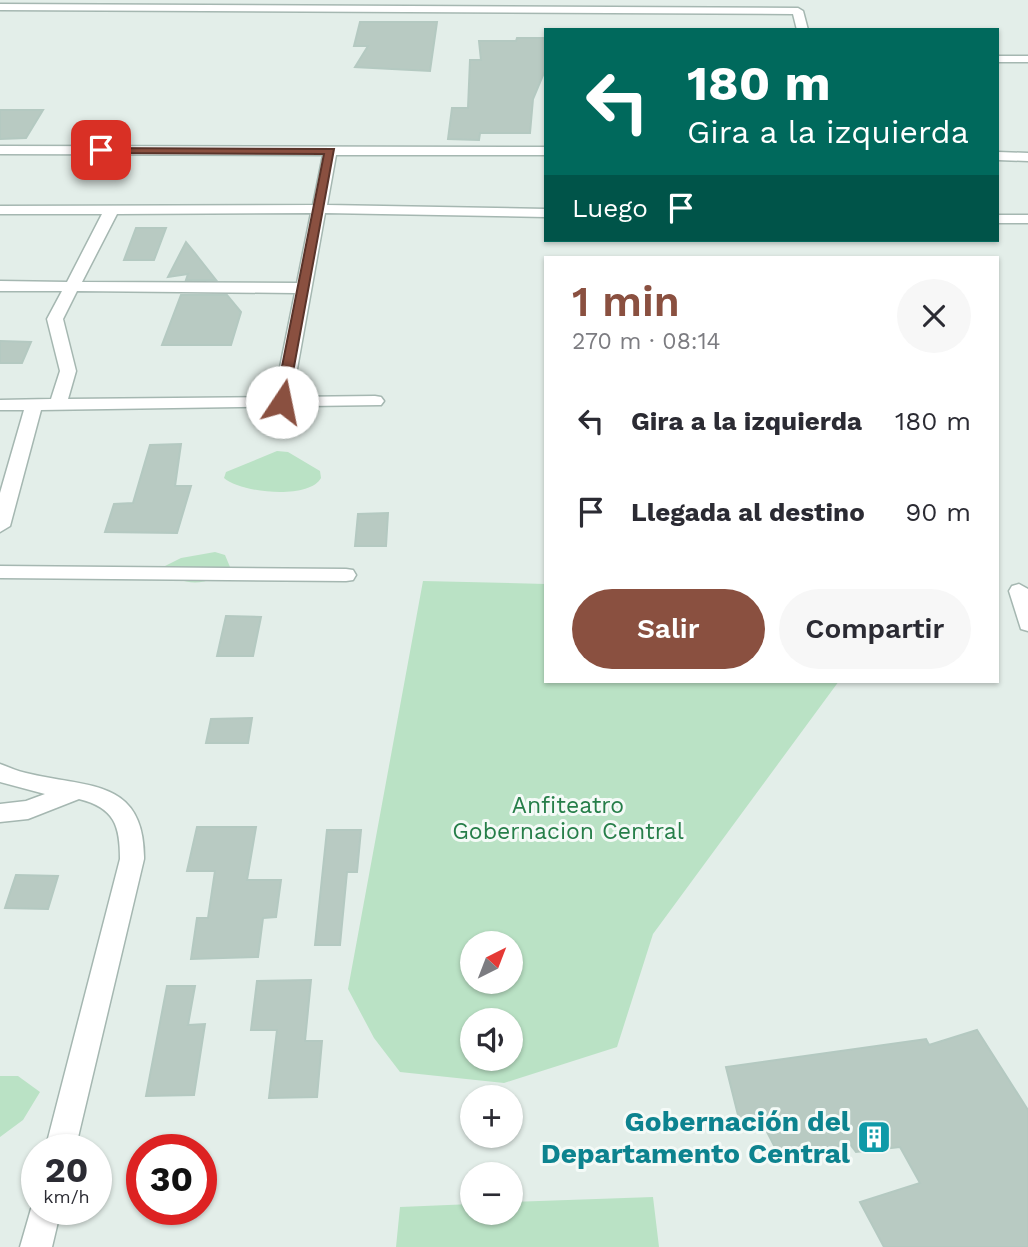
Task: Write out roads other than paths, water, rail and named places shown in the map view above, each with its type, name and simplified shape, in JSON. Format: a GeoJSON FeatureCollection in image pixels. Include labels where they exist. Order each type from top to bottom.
{"type":"FeatureCollection","features":[{"type":"Feature","properties":{"kind":"street"},"geometry":{"type":"LineString","coordinates":[[0,7],[798,11],[802,28]]}},
{"type":"Feature","properties":{"kind":"street"},"geometry":{"type":"LineString","coordinates":[[999,59],[1028,59]]}},
{"type":"Feature","properties":{"kind":"street"},"geometry":{"type":"LineString","coordinates":[[0,150],[544,151]]}},
{"type":"Feature","properties":{"kind":"street"},"geometry":{"type":"LineString","coordinates":[[282,402],[330,151]]}},
{"type":"Feature","properties":{"kind":"street"},"geometry":{"type":"LineString","coordinates":[[999,156],[1028,157]]}},
{"type":"Feature","properties":{"kind":"street"},"geometry":{"type":"LineString","coordinates":[[0,210],[319,209],[544,214]]}},
{"type":"Feature","properties":{"kind":"street"},"geometry":{"type":"LineString","coordinates":[[58,405],[68,372],[55,319],[111,211]]}},
{"type":"Feature","properties":{"kind":"street"},"geometry":{"type":"LineString","coordinates":[[999,219],[1028,219]]}},
{"type":"Feature","properties":{"kind":"street"},"geometry":{"type":"LineString","coordinates":[[0,286],[304,288]]}},
{"type":"Feature","properties":{"kind":"street"},"geometry":{"type":"LineString","coordinates":[[0,405],[375,401]]}},
{"type":"Feature","properties":{"kind":"street"},"geometry":{"type":"LineString","coordinates":[[0,526],[34,405]]}},
{"type":"Feature","properties":{"kind":"street"},"geometry":{"type":"LineString","coordinates":[[0,572],[346,575]]}},
{"type":"Feature","properties":{"kind":"street"},"geometry":{"type":"LineString","coordinates":[[1019,591],[1028,624]]}},
{"type":"Feature","properties":{"kind":"street"},"geometry":{"type":"LineString","coordinates":[[0,773],[24,781],[78,790],[104,798],[122,811],[131,827],[132,859],[64,1134]]}},
{"type":"Feature","properties":{"kind":"street"},"geometry":{"type":"LineString","coordinates":[[0,813],[29,810],[78,790]]}},
{"type":"Feature","properties":{"kind":"street"},"geometry":{"type":"LineString","coordinates":[[36,1247],[42,1225]]}},
{"type":"Feature","properties":{"kind":"place","name":"Gobernación del Departamento Central"},"geometry":{"type":"Point","coordinates":[874,1137]}},
{"type":"Feature","properties":{"kind":"park label","name":"Anfiteatro Gobernacion Central"},"geometry":{"type":"Point","coordinates":[568,818]}}]}
